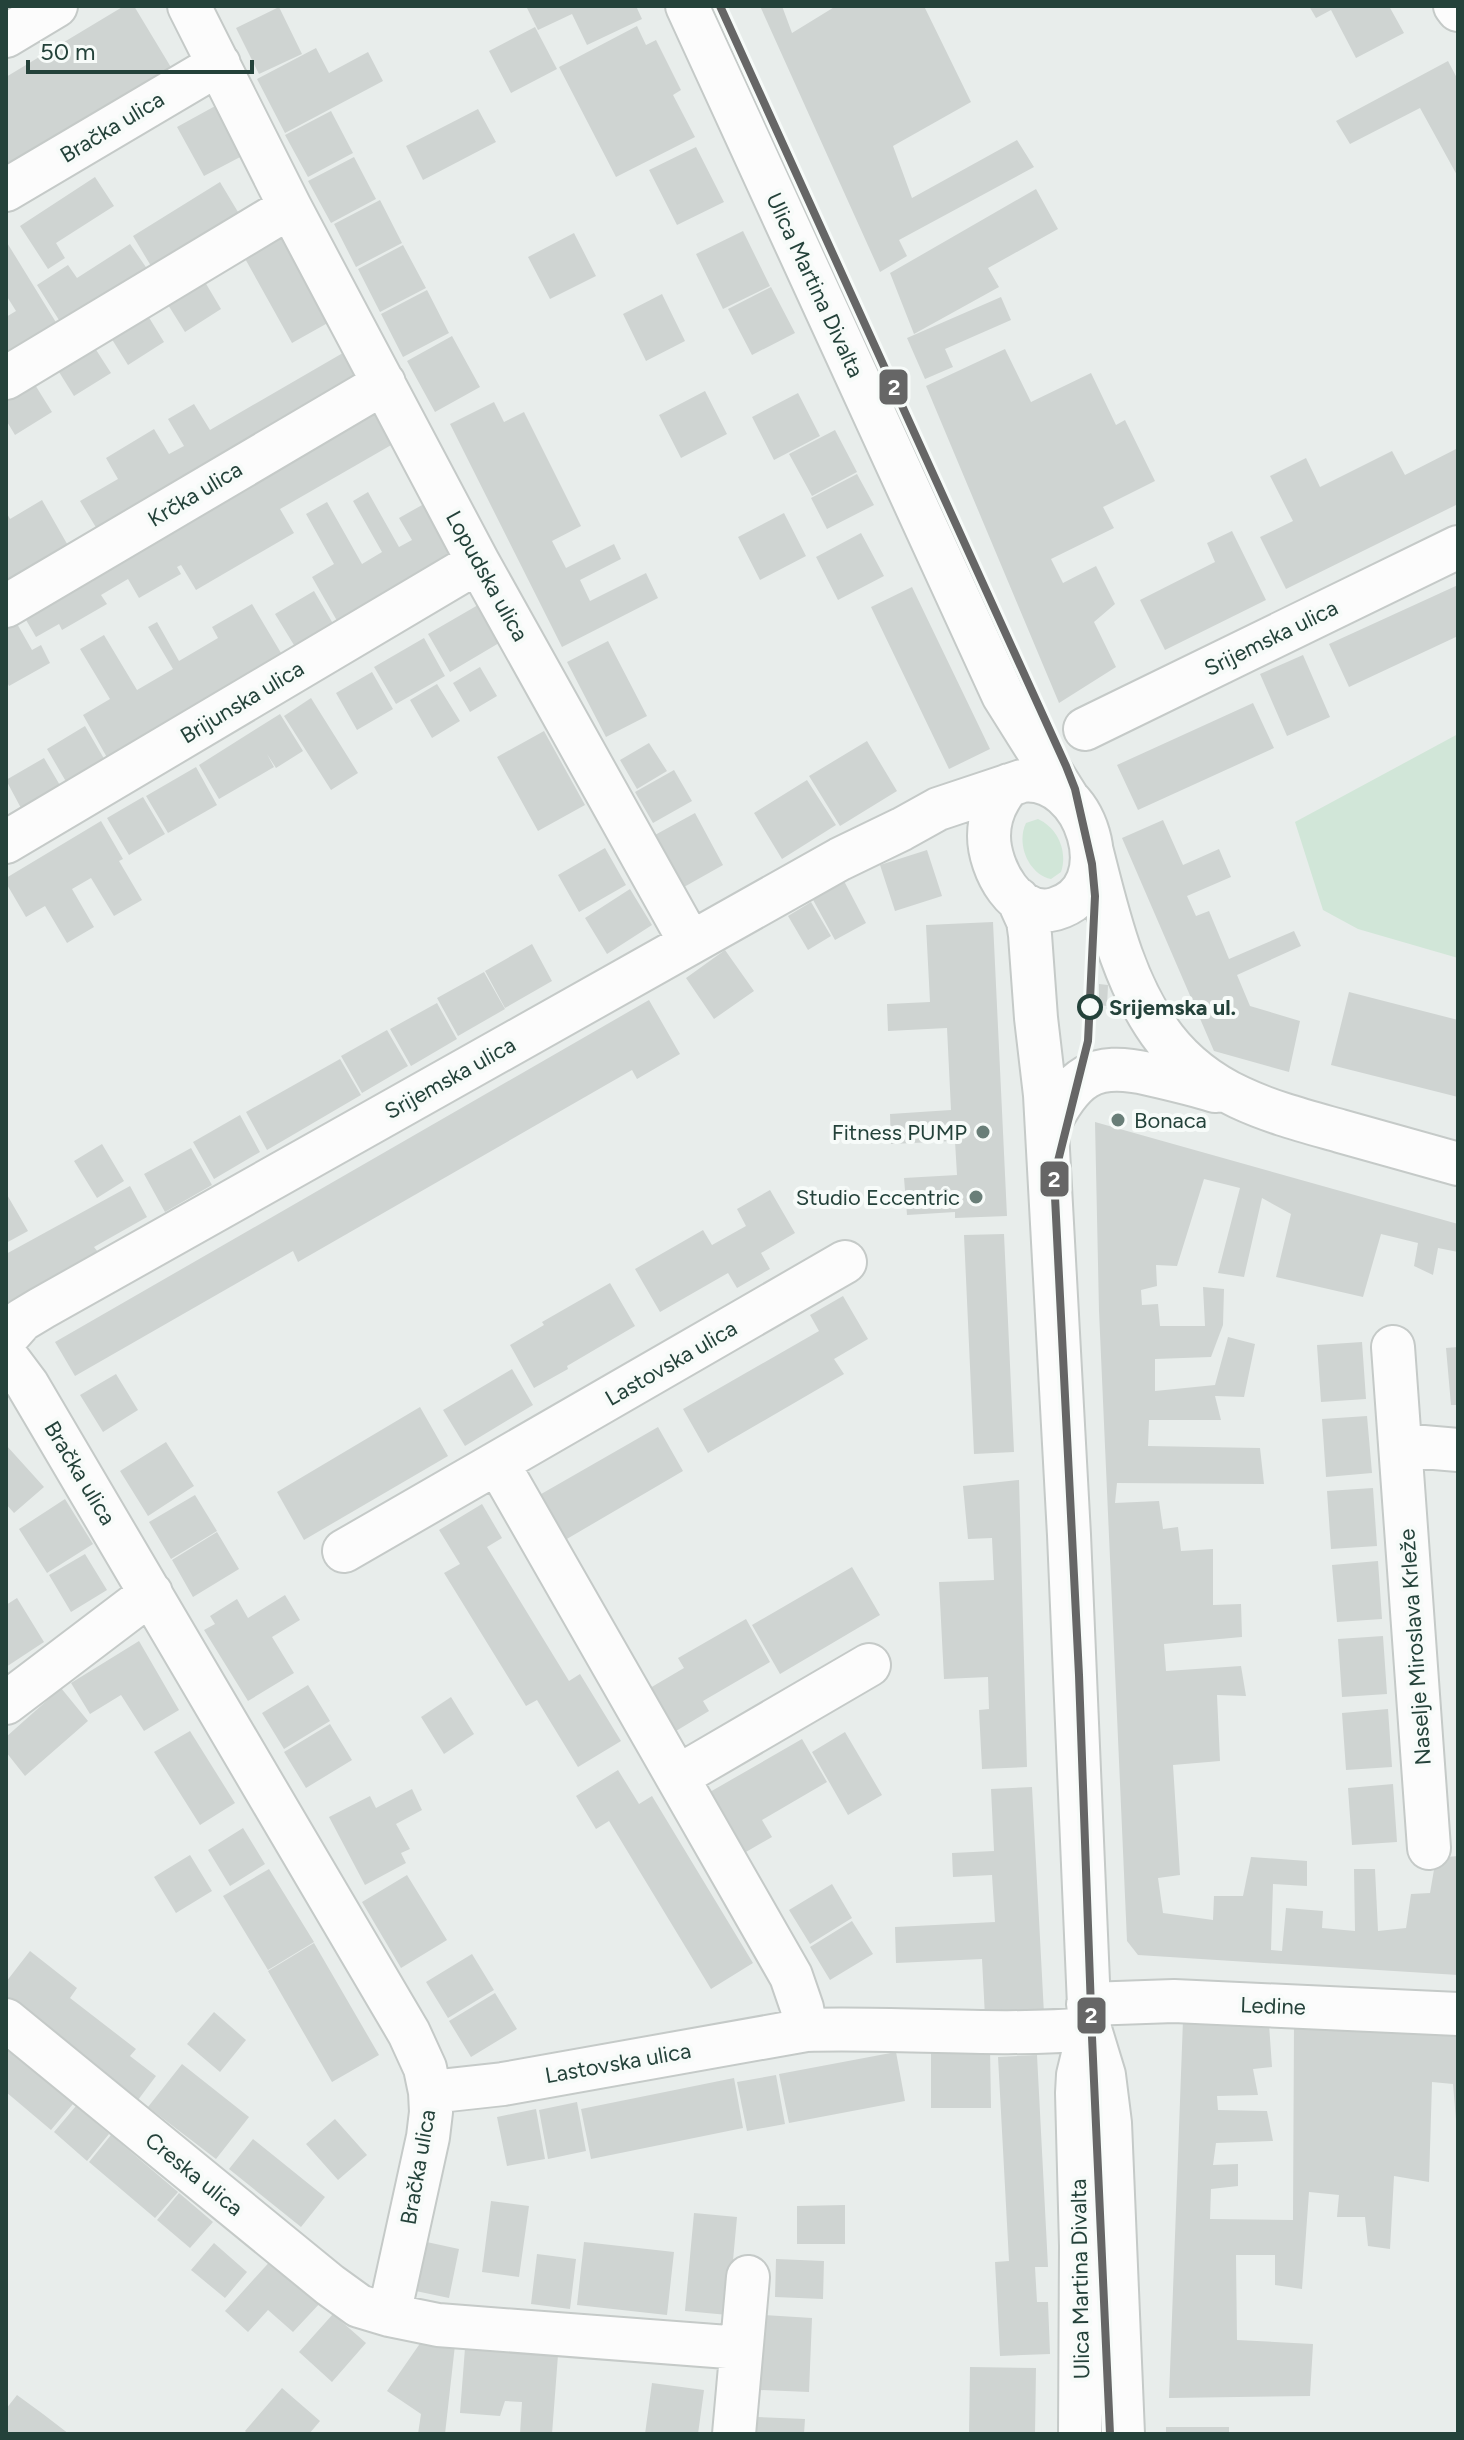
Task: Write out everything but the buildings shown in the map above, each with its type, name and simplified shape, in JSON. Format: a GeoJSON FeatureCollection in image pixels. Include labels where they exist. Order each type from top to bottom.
{"type":"FeatureCollection","features":[{"type":"Feature","properties":{"kind":"street"},"geometry":{"type":"LineString","coordinates":[[6,36],[56,6]]}},
{"type":"Feature","properties":{"kind":"street","name":"Lopudska ulica"},"geometry":{"type":"LineString","coordinates":[[189,6],[290,207],[478,562],[690,942]]}},
{"type":"Feature","properties":{"kind":"street","name":"Ulica Martina Divalta"},"geometry":{"type":"LineString","coordinates":[[687,6],[1011,708],[1066,795]]}},
{"type":"Feature","properties":{"kind":"street","name":"Bračka ulica"},"geometry":{"type":"LineString","coordinates":[[6,190],[219,64]]}},
{"type":"Feature","properties":{"kind":"street"},"geometry":{"type":"LineString","coordinates":[[6,378],[290,207]]}},
{"type":"Feature","properties":{"kind":"street","name":"Krčka ulica"},"geometry":{"type":"LineString","coordinates":[[6,606],[384,383]]}},
{"type":"Feature","properties":{"kind":"street","name":"Srijemska ulica"},"geometry":{"type":"LineString","coordinates":[[1011,708],[1050,731],[1085,729],[1458,547]]}},
{"type":"Feature","properties":{"kind":"street","name":"Brijunska ulica"},"geometry":{"type":"LineString","coordinates":[[6,842],[478,562]]}},
{"type":"Feature","properties":{"kind":"street","name":"Ulica Martina Divalta"},"geometry":{"type":"LineString","coordinates":[[1009,785],[1011,708]]}},
{"type":"Feature","properties":{"kind":"street"},"geometry":{"type":"LineString","coordinates":[[1066,795],[1066,766],[1085,729]]}},
{"type":"Feature","properties":{"kind":"street"},"geometry":{"type":"LineString","coordinates":[[1127,971],[1103,944],[1072,917],[1003,882],[990,851],[991,819],[999,798],[1009,785],[1033,780],[1048,784],[1066,795],[1084,823],[1127,971],[1149,1014],[1174,1050],[1207,1079],[1239,1099]]}},
{"type":"Feature","properties":{"kind":"street","name":"Srijemska ulica"},"geometry":{"type":"LineString","coordinates":[[7,1339],[22,1320],[42,1308],[840,859],[938,809],[1009,785]]}},
{"type":"Feature","properties":{"kind":"street","name":"Srijemska ulica"},"geometry":{"type":"LineString","coordinates":[[902,829],[960,827],[976,834],[990,851]]}},
{"type":"Feature","properties":{"kind":"street"},"geometry":{"type":"LineString","coordinates":[[1050,906],[1077,897],[1088,882],[1091,849]]}},
{"type":"Feature","properties":{"kind":"street","name":"Ulica Martina Divalta"},"geometry":{"type":"LineString","coordinates":[[1050,906],[1059,934],[1057,1022],[1046,1111],[1071,1579],[1089,2016],[1104,2075],[1110,2123],[1123,2434]]}},
{"type":"Feature","properties":{"kind":"street"},"geometry":{"type":"LineString","coordinates":[[1046,1111],[1056,1109],[1090,1074],[1119,1068],[1162,1076],[1276,1113],[1458,1164]]}},
{"type":"Feature","properties":{"kind":"street","name":"Lastovska ulica"},"geometry":{"type":"LineString","coordinates":[[344,1551],[845,1262]]}},
{"type":"Feature","properties":{"kind":"street","name":"Bračka ulica"},"geometry":{"type":"LineString","coordinates":[[7,1339],[27,1384],[409,2033],[425,2068],[430,2092],[428,2137],[389,2315]]}},
{"type":"Feature","properties":{"kind":"street","name":"Naselje Miroslava Krleže"},"geometry":{"type":"LineString","coordinates":[[1393,1347],[1429,1848]]}},
{"type":"Feature","properties":{"kind":"street"},"geometry":{"type":"LineString","coordinates":[[1400,1445],[1458,1450]]}},
{"type":"Feature","properties":{"kind":"street"},"geometry":{"type":"LineString","coordinates":[[498,1464],[791,1976],[806,2030]]}},
{"type":"Feature","properties":{"kind":"street"},"geometry":{"type":"LineString","coordinates":[[6,1703],[151,1593]]}},
{"type":"Feature","properties":{"kind":"street"},"geometry":{"type":"LineString","coordinates":[[677,1777],[869,1665]]}},
{"type":"Feature","properties":{"kind":"street","name":"Ledine"},"geometry":{"type":"LineString","coordinates":[[1089,2016],[1174,2001],[1458,2014]]}},
{"type":"Feature","properties":{"kind":"street","name":"Ulica Martina Divalta"},"geometry":{"type":"LineString","coordinates":[[1080,2434],[1081,2246],[1077,2093],[1089,2016]]}},
{"type":"Feature","properties":{"kind":"street","name":"Lastovska ulica"},"geometry":{"type":"LineString","coordinates":[[430,2092],[503,2084],[806,2030],[1030,2033],[1089,2016]]}},
{"type":"Feature","properties":{"kind":"street","name":"Creska ulica"},"geometry":{"type":"LineString","coordinates":[[6,2020],[330,2285],[359,2306],[389,2315]]}},
{"type":"Feature","properties":{"kind":"street"},"geometry":{"type":"LineString","coordinates":[[734,2434],[748,2277]]}},
{"type":"Feature","properties":{"kind":"street"},"geometry":{"type":"LineString","coordinates":[[389,2315],[438,2325],[741,2348]]}},
{"type":"Feature","properties":{"kind":"green space"},"geometry":{"type":"Polygon","coordinates":[[[1458,734],[1458,958],[1358,929],[1323,910],[1295,822],[1458,734]]]}},
{"type":"Feature","properties":{"kind":"green space"},"geometry":{"type":"Polygon","coordinates":[[[1038,819],[1056,834],[1062,849],[1061,872],[1051,879],[1036,871],[1023,848],[1026,823],[1038,819]]]}},
{"type":"Feature","properties":{"kind":"transit line","name":"2"},"geometry":{"type":"LineString","coordinates":[[720,6],[1066,766],[1075,789],[1092,864],[1095,896],[1088,1041],[1054,1177],[1079,1675],[1110,2434]]}},
{"type":"Feature","properties":{"kind":"place","name":"Srijemska ul."},"geometry":{"type":"Point","coordinates":[1090,1007]}},
{"type":"Feature","properties":{"kind":"place","name":"Bonaca"},"geometry":{"type":"Point","coordinates":[1118,1120]}},
{"type":"Feature","properties":{"kind":"place","name":"Fitness PUMP"},"geometry":{"type":"Point","coordinates":[983,1132]}},
{"type":"Feature","properties":{"kind":"place","name":"Studio Eccentric"},"geometry":{"type":"Point","coordinates":[976,1197]}}]}
